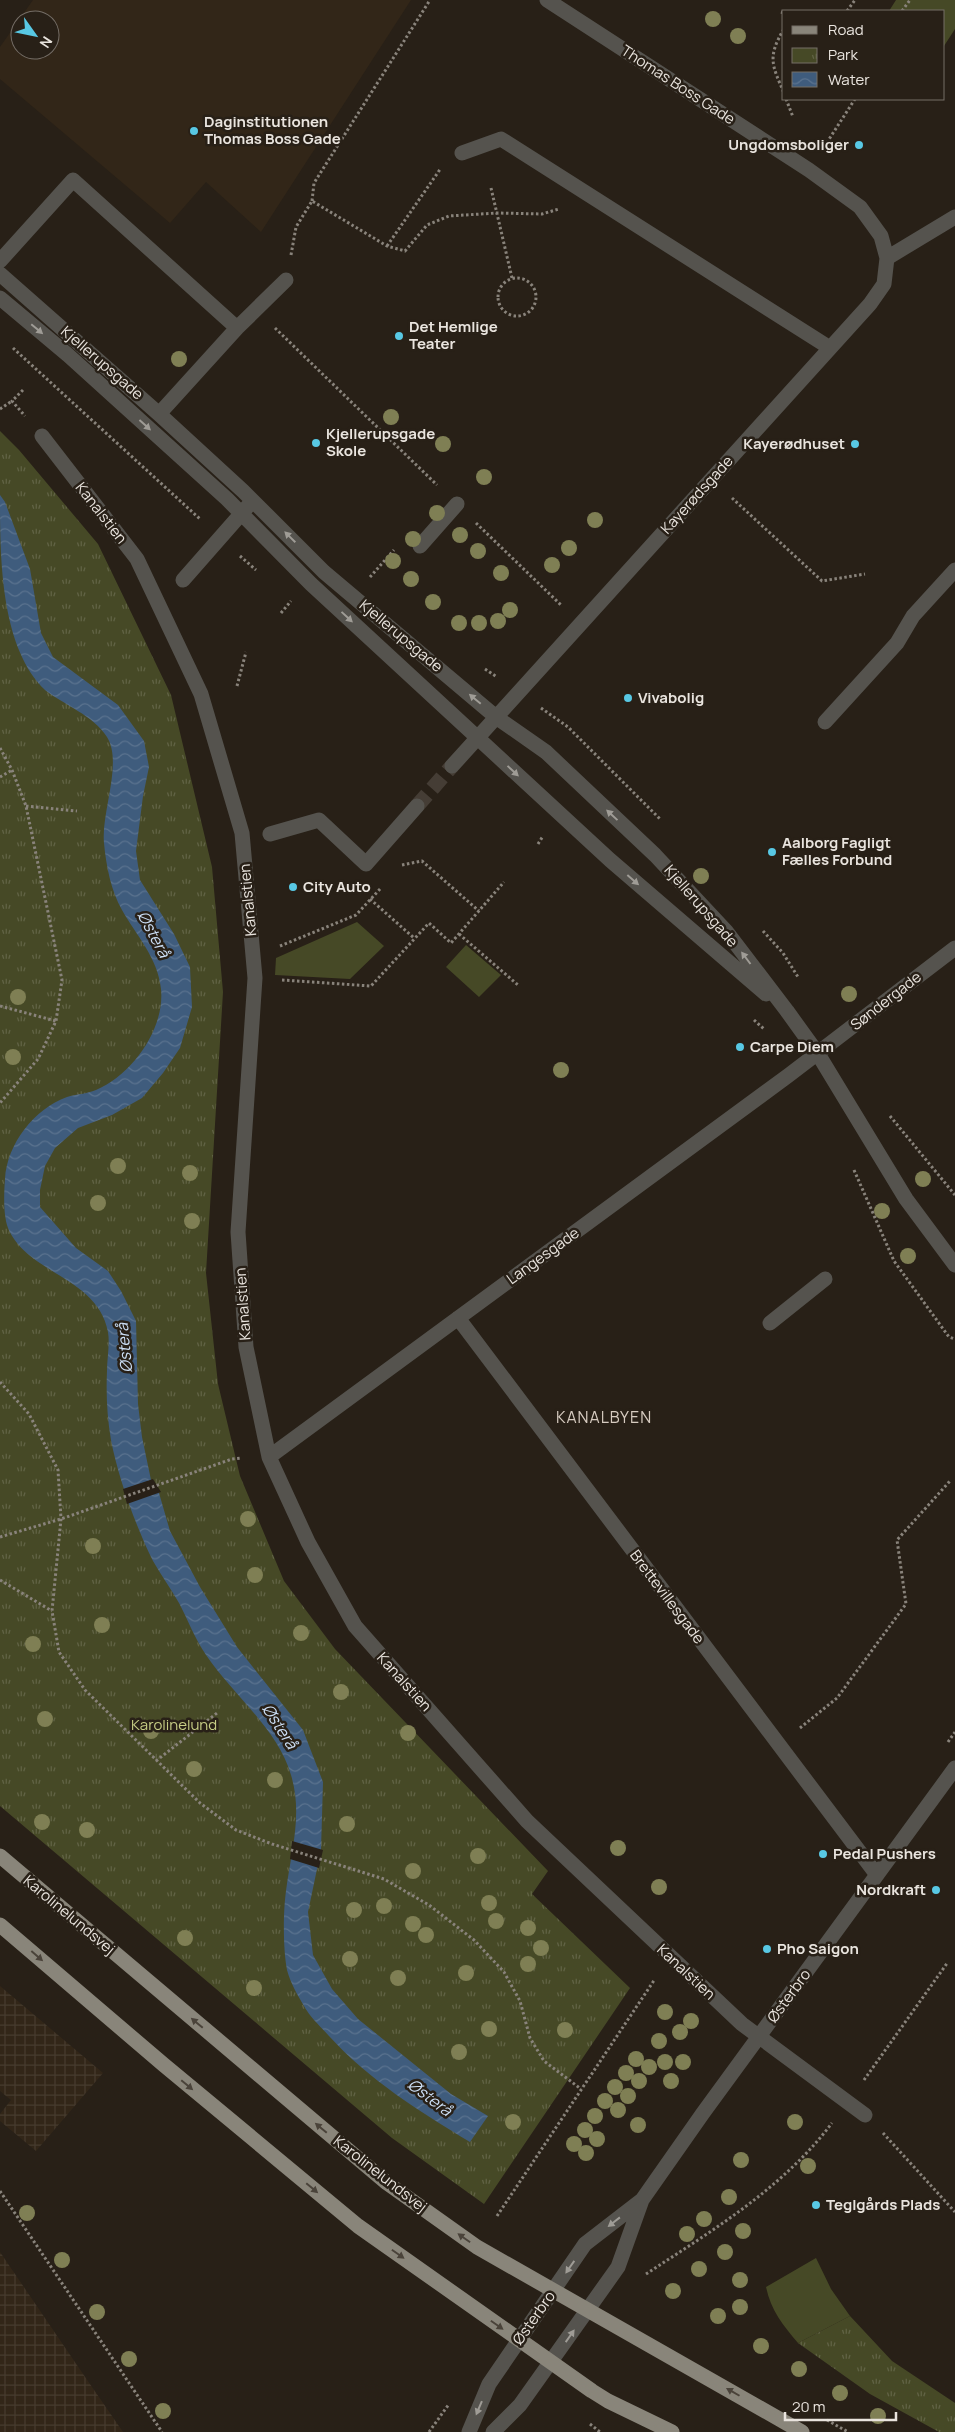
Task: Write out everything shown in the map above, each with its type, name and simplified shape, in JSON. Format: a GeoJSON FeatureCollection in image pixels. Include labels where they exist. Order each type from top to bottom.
{"type":"FeatureCollection","features":[{"type":"Feature","properties":{"kind":"main road","name":"Karolinelundsvej"},"geometry":{"type":"LineString","coordinates":[[0,1856],[387,2183],[477,2247],[802,2432]]}},
{"type":"Feature","properties":{"kind":"main road"},"geometry":{"type":"LineString","coordinates":[[0,1924],[164,2065],[358,2226],[608,2401],[647,2432]]}},
{"type":"Feature","properties":{"kind":"main road"},"geometry":{"type":"LineString","coordinates":[[608,2401],[672,2432]]}},
{"type":"Feature","properties":{"kind":"street","name":"Thomas Boss Gade"},"geometry":{"type":"LineString","coordinates":[[547,0],[809,170],[860,207],[882,236],[887,258]]}},
{"type":"Feature","properties":{"kind":"street"},"geometry":{"type":"LineString","coordinates":[[462,153],[500,139],[830,348]]}},
{"type":"Feature","properties":{"kind":"street"},"geometry":{"type":"LineString","coordinates":[[0,261],[73,180],[237,328]]}},
{"type":"Feature","properties":{"kind":"street"},"geometry":{"type":"LineString","coordinates":[[887,258],[955,217]]}},
{"type":"Feature","properties":{"kind":"street","name":"Kayerødsgade"},"geometry":{"type":"LineString","coordinates":[[452,766],[870,304],[884,284],[887,258]]}},
{"type":"Feature","properties":{"kind":"street","name":"Kjellerupsgade"},"geometry":{"type":"LineString","coordinates":[[0,274],[159,414],[253,500],[324,572],[496,717],[546,752],[656,855],[726,931],[818,1054],[906,1199],[955,1265]]}},
{"type":"Feature","properties":{"kind":"street"},"geometry":{"type":"LineString","coordinates":[[159,414],[237,328],[286,280]]}},
{"type":"Feature","properties":{"kind":"street","name":"Kjellerupsgade"},"geometry":{"type":"LineString","coordinates":[[0,298],[68,355],[241,514],[311,584],[624,873],[786,1011]]}},
{"type":"Feature","properties":{"kind":"street","name":"Kanalstien"},"geometry":{"type":"LineString","coordinates":[[42,436],[137,560],[201,694],[242,833],[255,978],[238,1232],[246,1347],[269,1457],[308,1542],[354,1626],[527,1821],[670,1957],[759,2037],[865,2115]]}},
{"type":"Feature","properties":{"kind":"street"},"geometry":{"type":"LineString","coordinates":[[183,580],[253,500]]}},
{"type":"Feature","properties":{"kind":"street"},"geometry":{"type":"LineString","coordinates":[[420,546],[457,504]]}},
{"type":"Feature","properties":{"kind":"street"},"geometry":{"type":"LineString","coordinates":[[826,722],[897,643],[913,616],[955,570]]}},
{"type":"Feature","properties":{"kind":"street"},"geometry":{"type":"LineString","coordinates":[[270,834],[319,820],[366,864],[417,806]]}},
{"type":"Feature","properties":{"kind":"street","name":"Søndergade"},"geometry":{"type":"LineString","coordinates":[[818,1054],[955,948]]}},
{"type":"Feature","properties":{"kind":"street","name":"Langesgade"},"geometry":{"type":"LineString","coordinates":[[269,1457],[818,1054]]}},
{"type":"Feature","properties":{"kind":"street"},"geometry":{"type":"LineString","coordinates":[[770,1323],[825,1279]]}},
{"type":"Feature","properties":{"kind":"street","name":"Brettevillesgade"},"geometry":{"type":"LineString","coordinates":[[458,1318],[877,1875]]}},
{"type":"Feature","properties":{"kind":"street","name":"Østerbro"},"geometry":{"type":"LineString","coordinates":[[493,2432],[520,2405],[618,2267],[642,2200],[955,1768]]}},
{"type":"Feature","properties":{"kind":"street","name":"Østerbro"},"geometry":{"type":"LineString","coordinates":[[469,2432],[489,2384],[585,2244],[642,2200]]}},
{"type":"Feature","properties":{"kind":"path"},"geometry":{"type":"LineString","coordinates":[[286,280],[296,227],[312,201],[314,183],[430,0]]}},
{"type":"Feature","properties":{"kind":"path"},"geometry":{"type":"LineString","coordinates":[[782,33],[775,47],[771,62],[782,88]]}},
{"type":"Feature","properties":{"kind":"path"},"geometry":{"type":"LineString","coordinates":[[786,100],[793,117]]}},
{"type":"Feature","properties":{"kind":"path"},"geometry":{"type":"LineString","coordinates":[[809,170],[854,100]]}},
{"type":"Feature","properties":{"kind":"path"},"geometry":{"type":"LineString","coordinates":[[387,246],[445,161],[462,153]]}},
{"type":"Feature","properties":{"kind":"path"},"geometry":{"type":"LineString","coordinates":[[491,188],[512,278]]}},
{"type":"Feature","properties":{"kind":"path"},"geometry":{"type":"LineString","coordinates":[[312,201],[387,246],[405,251],[427,225],[449,216],[497,213],[542,214],[561,208],[581,190]]}},
{"type":"Feature","properties":{"kind":"path"},"geometry":{"type":"LineString","coordinates":[[512,278],[527,280],[536,292],[533,307],[521,316],[506,314],[498,301],[500,286],[512,278]]}},
{"type":"Feature","properties":{"kind":"path"},"geometry":{"type":"LineString","coordinates":[[256,310],[552,596]]}},
{"type":"Feature","properties":{"kind":"path"},"geometry":{"type":"LineString","coordinates":[[0,409],[23,390]]}},
{"type":"Feature","properties":{"kind":"path"},"geometry":{"type":"LineString","coordinates":[[12,401],[42,436]]}},
{"type":"Feature","properties":{"kind":"path"},"geometry":{"type":"LineString","coordinates":[[711,479],[822,580],[866,574]]}},
{"type":"Feature","properties":{"kind":"path"},"geometry":{"type":"LineString","coordinates":[[237,686],[246,652]]}},
{"type":"Feature","properties":{"kind":"path"},"geometry":{"type":"LineString","coordinates":[[0,748],[12,770],[26,806],[62,980],[56,1021],[38,1059],[0,1103]]}},
{"type":"Feature","properties":{"kind":"path"},"geometry":{"type":"LineString","coordinates":[[0,776],[12,770]]}},
{"type":"Feature","properties":{"kind":"path"},"geometry":{"type":"LineString","coordinates":[[26,806],[77,811]]}},
{"type":"Feature","properties":{"kind":"path"},"geometry":{"type":"LineString","coordinates":[[396,872],[403,865],[422,861],[479,911]]}},
{"type":"Feature","properties":{"kind":"path"},"geometry":{"type":"LineString","coordinates":[[278,980],[371,986],[428,923],[451,943],[504,882]]}},
{"type":"Feature","properties":{"kind":"path"},"geometry":{"type":"LineString","coordinates":[[275,948],[356,916],[383,886]]}},
{"type":"Feature","properties":{"kind":"path"},"geometry":{"type":"LineString","coordinates":[[370,899],[414,938]]}},
{"type":"Feature","properties":{"kind":"path"},"geometry":{"type":"LineString","coordinates":[[459,934],[518,985]]}},
{"type":"Feature","properties":{"kind":"path"},"geometry":{"type":"LineString","coordinates":[[0,1006],[56,1021]]}},
{"type":"Feature","properties":{"kind":"path"},"geometry":{"type":"LineString","coordinates":[[855,1172],[894,1261],[949,1337],[955,1339]]}},
{"type":"Feature","properties":{"kind":"path"},"geometry":{"type":"LineString","coordinates":[[0,1382],[29,1414],[58,1470],[61,1519],[52,1611],[60,1652],[85,1690],[200,1803],[236,1830],[272,1844],[384,1879],[429,1905],[474,1940],[504,1972],[520,2001],[530,2038],[544,2061],[580,2090]]}},
{"type":"Feature","properties":{"kind":"path"},"geometry":{"type":"LineString","coordinates":[[0,1537],[61,1519],[232,1459],[269,1457]]}},
{"type":"Feature","properties":{"kind":"path"},"geometry":{"type":"LineString","coordinates":[[802,1726],[837,1698],[906,1604],[897,1540],[950,1481]]}},
{"type":"Feature","properties":{"kind":"path"},"geometry":{"type":"LineString","coordinates":[[0,1580],[52,1611]]}},
{"type":"Feature","properties":{"kind":"path"},"geometry":{"type":"LineString","coordinates":[[156,1761],[217,1713]]}},
{"type":"Feature","properties":{"kind":"path"},"geometry":{"type":"LineString","coordinates":[[497,2216],[670,1957]]}},
{"type":"Feature","properties":{"kind":"path"},"geometry":{"type":"LineString","coordinates":[[646,2274],[756,2199],[827,2130],[948,1962]]}},
{"type":"Feature","properties":{"kind":"path"},"geometry":{"type":"LineString","coordinates":[[865,2115],[955,2212]]}},
{"type":"Feature","properties":{"kind":"path"},"geometry":{"type":"LineString","coordinates":[[0,2191],[162,2432]]}},
{"type":"Feature","properties":{"kind":"path"},"geometry":{"type":"LineString","coordinates":[[823,2417],[848,2432]]}},
{"type":"Feature","properties":{"kind":"shaded area","name":"Daginstitutionen Thomas Boss Gade"},"geometry":{"type":"Polygon","coordinates":[[[33,0],[411,0],[261,232],[206,182],[170,223],[0,79],[0,47],[10,33],[10,60],[60,60],[60,10],[26,10],[33,0]]]}},
{"type":"Feature","properties":{"kind":"shaded area"},"geometry":{"type":"Polygon","coordinates":[[[0,1986],[103,2073],[36,2151],[0,2121],[0,2114],[11,2100],[0,2091],[0,1986]]]}},
{"type":"Feature","properties":{"kind":"shaded area"},"geometry":{"type":"Polygon","coordinates":[[[0,2252],[81,2371],[123,2432],[0,2432],[0,2252]]]}},
{"type":"Feature","properties":{"kind":"green space"},"geometry":{"type":"Polygon","coordinates":[[[896,0],[955,0],[955,29],[945,44],[945,10],[890,10],[896,0]]]}},
{"type":"Feature","properties":{"kind":"green space","name":"Karolinelund"},"geometry":{"type":"Polygon","coordinates":[[[0,431],[19,450],[98,544],[171,695],[212,867],[223,992],[206,1273],[218,1384],[240,1476],[284,1581],[335,1649],[548,1871],[532,1894],[630,1988],[484,2204],[392,2138],[0,1806],[0,431]]]}},
{"type":"Feature","properties":{"kind":"green space"},"geometry":{"type":"Polygon","coordinates":[[[357,922],[384,946],[350,979],[275,975],[276,958],[357,922]]]}},
{"type":"Feature","properties":{"kind":"green space"},"geometry":{"type":"Polygon","coordinates":[[[466,945],[501,975],[479,997],[446,967],[466,945]]]}},
{"type":"Feature","properties":{"kind":"green space"},"geometry":{"type":"Polygon","coordinates":[[[816,2258],[831,2289],[850,2316],[798,2343],[774,2311],[766,2287],[816,2258]]]}},
{"type":"Feature","properties":{"kind":"green space"},"geometry":{"type":"Polygon","coordinates":[[[850,2316],[892,2361],[955,2403],[955,2432],[939,2432],[870,2394],[798,2343],[850,2316]]]}},
{"type":"Feature","properties":{"kind":"water","name":"Østerå"},"geometry":{"type":"Polygon","coordinates":[[[0,495],[5,502],[30,569],[41,633],[53,657],[118,705],[144,741],[149,767],[136,851],[140,880],[174,934],[190,967],[192,1007],[180,1048],[163,1073],[142,1098],[112,1115],[78,1128],[55,1148],[45,1166],[40,1190],[40,1207],[76,1248],[108,1271],[121,1291],[136,1321],[138,1404],[142,1437],[151,1480],[159,1493],[170,1531],[200,1587],[237,1647],[303,1730],[323,1782],[321,1850],[308,1912],[313,1955],[332,1989],[358,2019],[451,2094],[488,2116],[470,2142],[395,2094],[361,2067],[312,2018],[294,1989],[287,1970],[284,1931],[285,1900],[296,1819],[296,1804],[291,1775],[276,1742],[202,1649],[179,1603],[153,1561],[140,1533],[123,1486],[111,1440],[107,1397],[109,1337],[102,1314],[91,1299],[77,1287],[30,1256],[17,1243],[6,1222],[4,1197],[7,1166],[11,1153],[24,1129],[33,1119],[55,1103],[67,1097],[96,1090],[122,1074],[152,1035],[158,1020],[161,989],[156,967],[146,947],[118,903],[108,869],[104,831],[113,760],[107,737],[94,722],[45,690],[30,672],[19,650],[11,625],[2,572],[0,495]]]}},
{"type":"Feature","properties":{"kind":"pier"},"geometry":{"type":"Polygon","coordinates":[[[153,1479],[161,1492],[127,1504],[123,1489],[153,1479]]]}},
{"type":"Feature","properties":{"kind":"pier"},"geometry":{"type":"Polygon","coordinates":[[[292,1841],[323,1850],[319,1868],[290,1859],[292,1841]]]}},
{"type":"Feature","properties":{"kind":"tunnel"},"geometry":{"type":"LineString","coordinates":[[417,806],[452,766]]}},
{"type":"Feature","properties":{"kind":"place","name":"Daginstitutionen Thomas Boss Gade"},"geometry":{"type":"Point","coordinates":[194,131]}},
{"type":"Feature","properties":{"kind":"place","name":"Ungdomsboliger"},"geometry":{"type":"Point","coordinates":[859,145]}},
{"type":"Feature","properties":{"kind":"place","name":"Det Hemlige Teater"},"geometry":{"type":"Point","coordinates":[399,336]}},
{"type":"Feature","properties":{"kind":"place","name":"Kjellerupsgade Skole"},"geometry":{"type":"Point","coordinates":[316,443]}},
{"type":"Feature","properties":{"kind":"place","name":"Kayerødhuset"},"geometry":{"type":"Point","coordinates":[855,444]}},
{"type":"Feature","properties":{"kind":"place","name":"Vivabolig"},"geometry":{"type":"Point","coordinates":[628,698]}},
{"type":"Feature","properties":{"kind":"place","name":"Aalborg Fagligt Fælles Forbund"},"geometry":{"type":"Point","coordinates":[772,852]}},
{"type":"Feature","properties":{"kind":"place","name":"City Auto"},"geometry":{"type":"Point","coordinates":[293,887]}},
{"type":"Feature","properties":{"kind":"place","name":"Carpe Diem"},"geometry":{"type":"Point","coordinates":[740,1047]}},
{"type":"Feature","properties":{"kind":"place","name":"Pedal Pushers"},"geometry":{"type":"Point","coordinates":[823,1854]}},
{"type":"Feature","properties":{"kind":"place","name":"Nordkraft"},"geometry":{"type":"Point","coordinates":[936,1890]}},
{"type":"Feature","properties":{"kind":"place","name":"Pho Saigon"},"geometry":{"type":"Point","coordinates":[767,1949]}},
{"type":"Feature","properties":{"kind":"place","name":"Teglgårds Plads"},"geometry":{"type":"Point","coordinates":[816,2205]}},
{"type":"Feature","properties":{"kind":"district","name":"KANALBYEN"},"geometry":{"type":"Point","coordinates":[604,1417]}}]}
